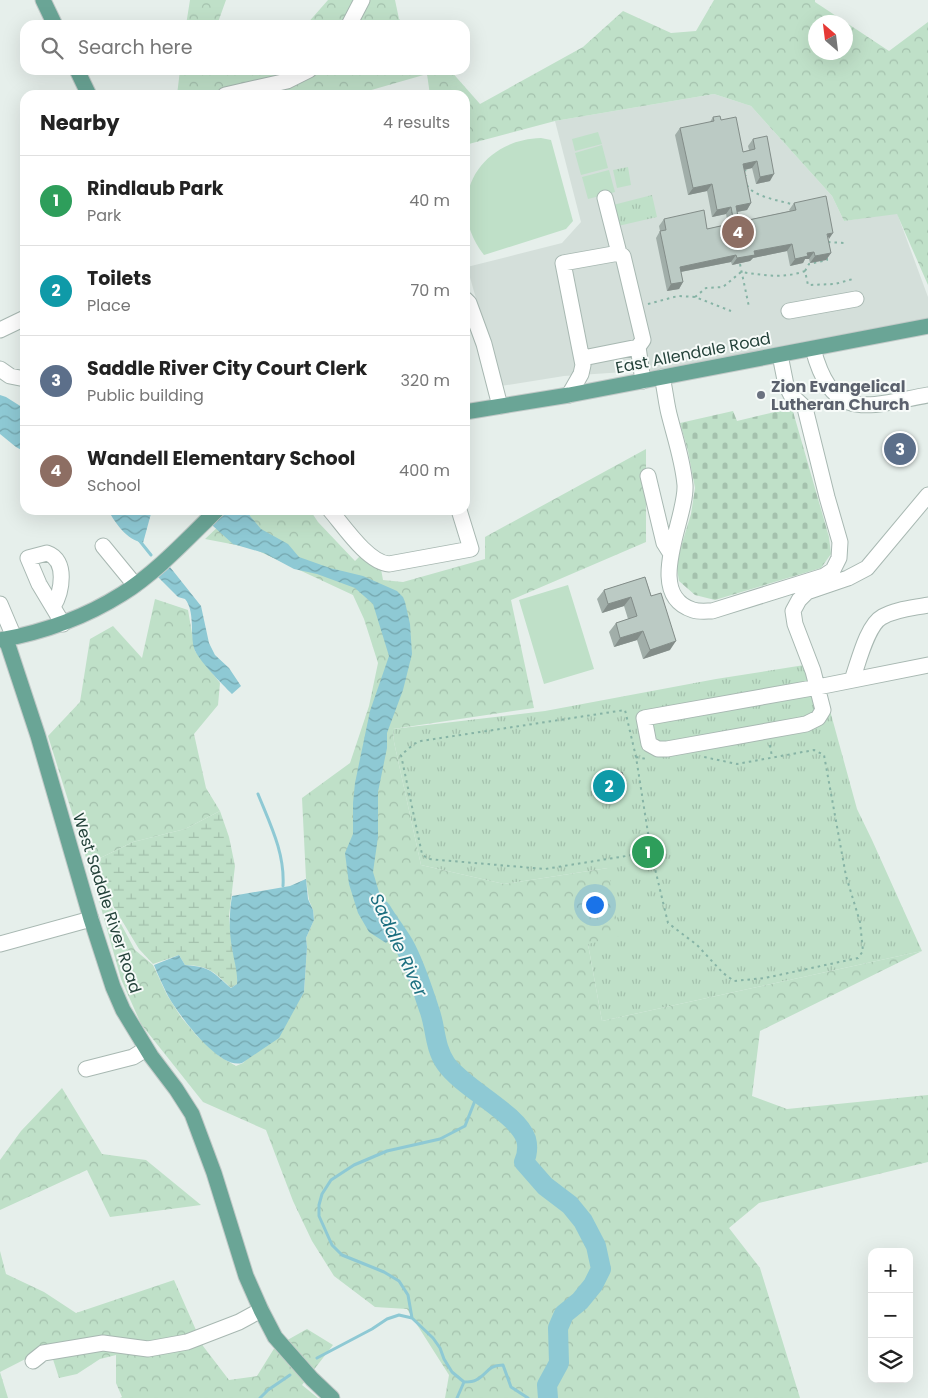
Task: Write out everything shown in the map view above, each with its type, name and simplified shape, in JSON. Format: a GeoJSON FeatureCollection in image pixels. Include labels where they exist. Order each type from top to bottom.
{"type":"FeatureCollection","features":[{"type":"Feature","properties":{"kind":"main road"},"geometry":{"type":"LineString","coordinates":[[43,0],[53,20]]}},
{"type":"Feature","properties":{"kind":"main road"},"geometry":{"type":"LineString","coordinates":[[79,75],[87,90]]}},
{"type":"Feature","properties":{"kind":"main road","name":"East Allendale Road"},"geometry":{"type":"LineString","coordinates":[[470,411],[569,395],[928,326]]}},
{"type":"Feature","properties":{"kind":"main road"},"geometry":{"type":"LineString","coordinates":[[7,638],[63,624],[107,602],[135,585],[182,545],[212,515]]}},
{"type":"Feature","properties":{"kind":"main road","name":"West Saddle River Road"},"geometry":{"type":"LineString","coordinates":[[7,638],[113,987],[123,1010],[146,1049],[192,1114],[214,1173],[246,1276],[260,1310],[275,1336],[312,1379],[332,1398]]}},
{"type":"Feature","properties":{"kind":"street"},"geometry":{"type":"LineString","coordinates":[[352,20],[362,0]]}},
{"type":"Feature","properties":{"kind":"street"},"geometry":{"type":"LineString","coordinates":[[247,90],[287,81],[299,75]]}},
{"type":"Feature","properties":{"kind":"street"},"geometry":{"type":"LineString","coordinates":[[606,198],[619,254],[623,256],[643,340],[638,347],[643,381]]}},
{"type":"Feature","properties":{"kind":"street"},"geometry":{"type":"LineString","coordinates":[[569,395],[582,371],[582,358],[563,263],[619,254]]}},
{"type":"Feature","properties":{"kind":"street"},"geometry":{"type":"LineString","coordinates":[[789,311],[856,299]]}},
{"type":"Feature","properties":{"kind":"street"},"geometry":{"type":"LineString","coordinates":[[470,306],[484,344],[500,406]]}},
{"type":"Feature","properties":{"kind":"street"},"geometry":{"type":"LineString","coordinates":[[0,330],[20,320]]}},
{"type":"Feature","properties":{"kind":"street"},"geometry":{"type":"LineString","coordinates":[[582,358],[638,347]]}},
{"type":"Feature","properties":{"kind":"street"},"geometry":{"type":"LineString","coordinates":[[813,349],[817,365],[831,390],[845,402],[864,406],[928,395]]}},
{"type":"Feature","properties":{"kind":"street"},"geometry":{"type":"LineString","coordinates":[[662,377],[669,415],[682,462],[685,487],[683,507],[671,554],[668,578],[673,593],[683,605],[694,611],[712,611],[734,606],[824,576],[833,570],[839,558],[840,542],[805,408],[791,396],[786,385],[780,354]]}},
{"type":"Feature","properties":{"kind":"street"},"geometry":{"type":"LineString","coordinates":[[0,369],[10,376],[20,378]]}},
{"type":"Feature","properties":{"kind":"street"},"geometry":{"type":"LineString","coordinates":[[648,476],[664,543],[671,554]]}},
{"type":"Feature","properties":{"kind":"street"},"geometry":{"type":"LineString","coordinates":[[928,495],[867,568],[848,578],[807,592],[799,600],[793,611],[795,624],[818,687],[823,710],[818,718],[806,724],[667,749],[658,749],[649,744],[644,718],[818,687],[928,665]]}},
{"type":"Feature","properties":{"kind":"street"},"geometry":{"type":"LineString","coordinates":[[334,515],[368,554],[379,562],[389,564],[471,549],[461,515]]}},
{"type":"Feature","properties":{"kind":"street"},"geometry":{"type":"LineString","coordinates":[[103,546],[135,585]]}},
{"type":"Feature","properties":{"kind":"street"},"geometry":{"type":"LineString","coordinates":[[54,607],[61,591],[61,571],[56,558],[47,553],[28,558],[39,584],[63,624]]}},
{"type":"Feature","properties":{"kind":"street"},"geometry":{"type":"LineString","coordinates":[[0,604],[7,638]]}},
{"type":"Feature","properties":{"kind":"street"},"geometry":{"type":"LineString","coordinates":[[852,680],[872,626],[880,618],[891,612],[928,605]]}},
{"type":"Feature","properties":{"kind":"street"},"geometry":{"type":"LineString","coordinates":[[0,944],[91,919]]}},
{"type":"Feature","properties":{"kind":"street"},"geometry":{"type":"LineString","coordinates":[[86,1069],[133,1057],[146,1049]]}},
{"type":"Feature","properties":{"kind":"street"},"geometry":{"type":"LineString","coordinates":[[33,1361],[43,1353],[103,1343],[148,1349],[187,1342],[239,1322],[260,1310]]}},
{"type":"Feature","properties":{"kind":"path"},"geometry":{"type":"LineString","coordinates":[[746,169],[746,183],[750,191],[795,205],[802,203]]}},
{"type":"Feature","properties":{"kind":"path"},"geometry":{"type":"LineString","coordinates":[[830,237],[826,243],[845,243]]}},
{"type":"Feature","properties":{"kind":"path"},"geometry":{"type":"LineString","coordinates":[[695,297],[706,288],[723,287],[741,272],[775,277],[794,275],[805,270],[809,264],[828,260],[826,252]]}},
{"type":"Feature","properties":{"kind":"path"},"geometry":{"type":"LineString","coordinates":[[740,264],[749,307]]}},
{"type":"Feature","properties":{"kind":"path"},"geometry":{"type":"LineString","coordinates":[[805,270],[808,285],[835,284],[852,279]]}},
{"type":"Feature","properties":{"kind":"path"},"geometry":{"type":"LineString","coordinates":[[636,307],[678,296],[695,297],[731,311]]}},
{"type":"Feature","properties":{"kind":"path"},"geometry":{"type":"LineString","coordinates":[[651,852],[545,869],[428,859],[422,854],[401,754],[421,741],[625,710],[636,757],[651,852],[668,923],[698,945],[723,973],[734,982],[818,968],[858,958],[863,951],[860,922],[846,876],[824,755],[814,750],[737,764],[702,756]]}},
{"type":"Feature","properties":{"kind":"path"},"geometry":{"type":"LineString","coordinates":[[636,757],[655,760]]}},
{"type":"Feature","properties":{"kind":"shaded area"},"geometry":{"type":"Polygon","coordinates":[[[714,94],[751,106],[832,196],[844,221],[897,213],[928,297],[928,318],[655,370],[564,376],[501,386],[470,278],[470,266],[562,243],[581,222],[555,121],[714,94]]]}},
{"type":"Feature","properties":{"kind":"green space"},"geometry":{"type":"Polygon","coordinates":[[[190,0],[226,0],[219,20],[187,20],[190,0]]]}},
{"type":"Feature","properties":{"kind":"green space"},"geometry":{"type":"Polygon","coordinates":[[[328,0],[395,0],[400,20],[310,20],[328,0]]]}},
{"type":"Feature","properties":{"kind":"green space"},"geometry":{"type":"Polygon","coordinates":[[[714,0],[815,0],[815,2],[834,15],[808,15],[808,60],[853,60],[853,28],[889,51],[928,22],[928,285],[897,214],[844,221],[832,196],[751,106],[714,94],[555,121],[470,144],[470,93],[480,104],[583,47],[623,11],[671,33],[696,31],[714,0]]]}},
{"type":"Feature","properties":{"kind":"green space"},"geometry":{"type":"Polygon","coordinates":[[[179,75],[424,75],[371,90],[178,90],[179,75]]]}},
{"type":"Feature","properties":{"kind":"green space"},"geometry":{"type":"Polygon","coordinates":[[[427,75],[454,75],[468,90],[429,90],[427,75]]]}},
{"type":"Feature","properties":{"kind":"green space"},"geometry":{"type":"Polygon","coordinates":[[[598,132],[602,144],[575,151],[572,139],[598,132]]]}},
{"type":"Feature","properties":{"kind":"green space"},"geometry":{"type":"Polygon","coordinates":[[[541,138],[551,140],[573,221],[566,229],[484,255],[472,235],[470,227],[470,187],[473,178],[484,162],[499,150],[518,142],[541,138]]]}},
{"type":"Feature","properties":{"kind":"green space"},"geometry":{"type":"Polygon","coordinates":[[[602,145],[608,168],[581,175],[575,153],[602,145]]]}},
{"type":"Feature","properties":{"kind":"green space"},"geometry":{"type":"Polygon","coordinates":[[[628,167],[631,185],[617,188],[613,170],[628,167]]]}},
{"type":"Feature","properties":{"kind":"green space"},"geometry":{"type":"Polygon","coordinates":[[[609,170],[615,192],[588,199],[582,177],[609,170]]]}},
{"type":"Feature","properties":{"kind":"green space"},"geometry":{"type":"Polygon","coordinates":[[[652,195],[657,217],[618,226],[613,205],[652,195]]]}},
{"type":"Feature","properties":{"kind":"green space"},"geometry":{"type":"Polygon","coordinates":[[[792,408],[829,537],[831,554],[821,568],[715,600],[695,595],[679,581],[676,563],[691,514],[695,488],[680,423],[733,411],[737,421],[792,408]]]}},
{"type":"Feature","properties":{"kind":"green space"},"geometry":{"type":"Polygon","coordinates":[[[646,449],[646,542],[511,600],[534,708],[393,729],[394,742],[421,865],[504,884],[608,868],[619,936],[588,944],[602,1021],[922,951],[760,1031],[752,1096],[787,1109],[928,1095],[928,1162],[759,1203],[729,1228],[760,1268],[800,1398],[445,1398],[449,1375],[407,1309],[375,1307],[334,1276],[312,1241],[293,1201],[266,1130],[203,1102],[141,1024],[121,979],[89,865],[135,950],[153,965],[167,995],[181,1017],[197,1036],[219,1056],[236,1066],[243,1063],[304,992],[306,938],[314,920],[306,879],[302,798],[350,763],[369,706],[378,663],[364,619],[353,595],[252,548],[205,539],[231,515],[313,515],[355,561],[360,556],[381,569],[383,580],[403,582],[485,559],[485,537],[646,449]]]}},
{"type":"Feature","properties":{"kind":"green space"},"geometry":{"type":"Polygon","coordinates":[[[568,585],[594,669],[544,684],[519,600],[568,585]]]}},
{"type":"Feature","properties":{"kind":"green space"},"geometry":{"type":"Polygon","coordinates":[[[155,599],[188,610],[195,651],[220,683],[218,705],[194,734],[206,788],[220,811],[185,829],[133,842],[88,864],[48,736],[80,702],[90,639],[113,626],[142,658],[155,599]]]}},
{"type":"Feature","properties":{"kind":"green space"},"geometry":{"type":"Polygon","coordinates":[[[817,663],[857,809],[922,951],[602,1021],[588,944],[608,868],[504,884],[421,865],[394,742],[393,729],[545,711],[716,679],[817,663]]]}},
{"type":"Feature","properties":{"kind":"green space"},"geometry":{"type":"Polygon","coordinates":[[[220,811],[229,837],[235,866],[229,916],[232,946],[238,975],[237,984],[231,988],[206,968],[185,965],[179,955],[153,964],[139,949],[88,864],[133,842],[185,829],[220,811]]]}},
{"type":"Feature","properties":{"kind":"green space"},"geometry":{"type":"Polygon","coordinates":[[[62,1088],[102,1154],[146,1160],[201,1205],[110,1217],[87,1170],[0,1210],[0,1160],[21,1131],[62,1088]]]}},
{"type":"Feature","properties":{"kind":"green space"},"geometry":{"type":"Polygon","coordinates":[[[0,1251],[6,1274],[44,1292],[76,1313],[174,1280],[203,1346],[229,1380],[257,1376],[275,1347],[307,1329],[333,1345],[302,1385],[318,1398],[120,1398],[122,1397],[116,1383],[116,1355],[100,1359],[77,1374],[59,1378],[49,1347],[0,1372],[0,1251]]]}},
{"type":"Feature","properties":{"kind":"green space"},"geometry":{"type":"Polygon","coordinates":[[[0,1372],[8,1398],[0,1398],[0,1372]]]}},
{"type":"Feature","properties":{"kind":"water"},"geometry":{"type":"Polygon","coordinates":[[[0,395],[20,406],[20,449],[0,434],[0,395]]]}},
{"type":"Feature","properties":{"kind":"water"},"geometry":{"type":"Polygon","coordinates":[[[111,515],[151,515],[143,543],[131,538],[118,526],[111,515]]]}},
{"type":"Feature","properties":{"kind":"water"},"geometry":{"type":"Polygon","coordinates":[[[205,515],[250,515],[261,529],[288,544],[299,557],[330,568],[363,576],[397,591],[403,597],[410,624],[412,654],[403,690],[387,733],[387,748],[378,792],[378,837],[373,872],[382,902],[399,930],[386,943],[369,932],[358,913],[349,884],[345,853],[353,834],[355,783],[370,711],[389,656],[373,604],[355,588],[317,574],[294,569],[264,553],[233,544],[205,515]]]}},
{"type":"Feature","properties":{"kind":"water"},"geometry":{"type":"Polygon","coordinates":[[[170,567],[201,606],[209,643],[215,655],[229,668],[241,686],[232,694],[196,653],[190,609],[185,599],[178,597],[158,577],[170,567]]]}},
{"type":"Feature","properties":{"kind":"water"},"geometry":{"type":"Polygon","coordinates":[[[306,879],[308,899],[313,910],[314,920],[306,938],[304,992],[279,1038],[242,1063],[233,1063],[211,1050],[190,1027],[168,996],[154,965],[179,955],[185,965],[201,967],[211,971],[231,988],[237,984],[230,929],[232,896],[290,886],[306,879]]]}},
{"type":"Feature","properties":{"kind":"building"},"geometry":{"type":"Polygon","coordinates":[[[720,116],[721,120],[736,117],[743,152],[755,149],[753,139],[767,136],[774,174],[760,177],[757,161],[743,164],[751,203],[736,206],[739,222],[796,210],[794,203],[826,196],[833,233],[827,234],[831,253],[815,256],[814,252],[807,253],[808,256],[795,259],[792,244],[754,251],[755,255],[737,258],[736,255],[680,267],[683,282],[671,284],[660,231],[666,230],[664,219],[704,210],[707,229],[734,223],[731,207],[717,210],[712,184],[693,188],[680,128],[714,121],[713,117],[720,116]]]}},
{"type":"Feature","properties":{"kind":"building"},"geometry":{"type":"Polygon","coordinates":[[[645,577],[651,596],[661,593],[676,641],[650,650],[643,631],[620,638],[616,623],[637,616],[631,597],[608,604],[604,590],[645,577]]]}},
{"type":"Feature","properties":{"kind":"building"},"geometry":{"type":"Polygon","coordinates":[[[622,772],[626,784],[602,789],[598,779],[622,772]]]}},
{"type":"Feature","properties":{"kind":"waterway"},"geometry":{"type":"LineString","coordinates":[[139,540],[151,555]]}},
{"type":"Feature","properties":{"kind":"waterway"},"geometry":{"type":"LineString","coordinates":[[258,794],[279,850],[282,862],[283,886]]}},
{"type":"Feature","properties":{"kind":"waterway","name":"Saddle River"},"geometry":{"type":"LineString","coordinates":[[381,910],[412,960],[431,1016],[439,1051],[446,1064],[465,1083],[501,1110],[521,1129],[527,1145],[524,1162],[545,1186],[570,1205],[583,1221],[596,1246],[601,1269],[593,1285],[580,1301],[564,1314],[558,1328],[559,1363],[547,1385],[548,1398]]}},
{"type":"Feature","properties":{"kind":"waterway"},"geometry":{"type":"LineString","coordinates":[[412,1318],[408,1295],[399,1281],[384,1272],[342,1255],[332,1245],[319,1216],[322,1194],[331,1180],[354,1165],[387,1151],[440,1139],[465,1126],[478,1093]]}},
{"type":"Feature","properties":{"kind":"waterway"},"geometry":{"type":"LineString","coordinates":[[317,1358],[387,1319],[399,1315],[412,1318],[433,1338],[452,1372],[464,1382],[475,1381],[490,1368],[503,1365],[511,1387],[528,1398]]}},
{"type":"Feature","properties":{"kind":"waterway"},"geometry":{"type":"LineString","coordinates":[[260,1398],[290,1375]]}},
{"type":"Feature","properties":{"kind":"waterway"},"geometry":{"type":"LineString","coordinates":[[457,1398],[464,1382]]}},
{"type":"Feature","properties":{"kind":"waterway","name":"Saddle River"},"geometry":{"type":"LineString","coordinates":[[544,1398],[548,1397]]}},
{"type":"Feature","properties":{"kind":"place","name":"Wandell Elementary School"},"geometry":{"type":"Point","coordinates":[738,232]}},
{"type":"Feature","properties":{"kind":"place","name":"Zion Evangelical Lutheran Church"},"geometry":{"type":"Point","coordinates":[761,395]}},
{"type":"Feature","properties":{"kind":"place","name":"Saddle River City Court Clerk"},"geometry":{"type":"Point","coordinates":[900,449]}},
{"type":"Feature","properties":{"kind":"place","name":"Toilets"},"geometry":{"type":"Point","coordinates":[609,786]}},
{"type":"Feature","properties":{"kind":"place","name":"Rindlaub Park"},"geometry":{"type":"Point","coordinates":[648,852]}}]}
